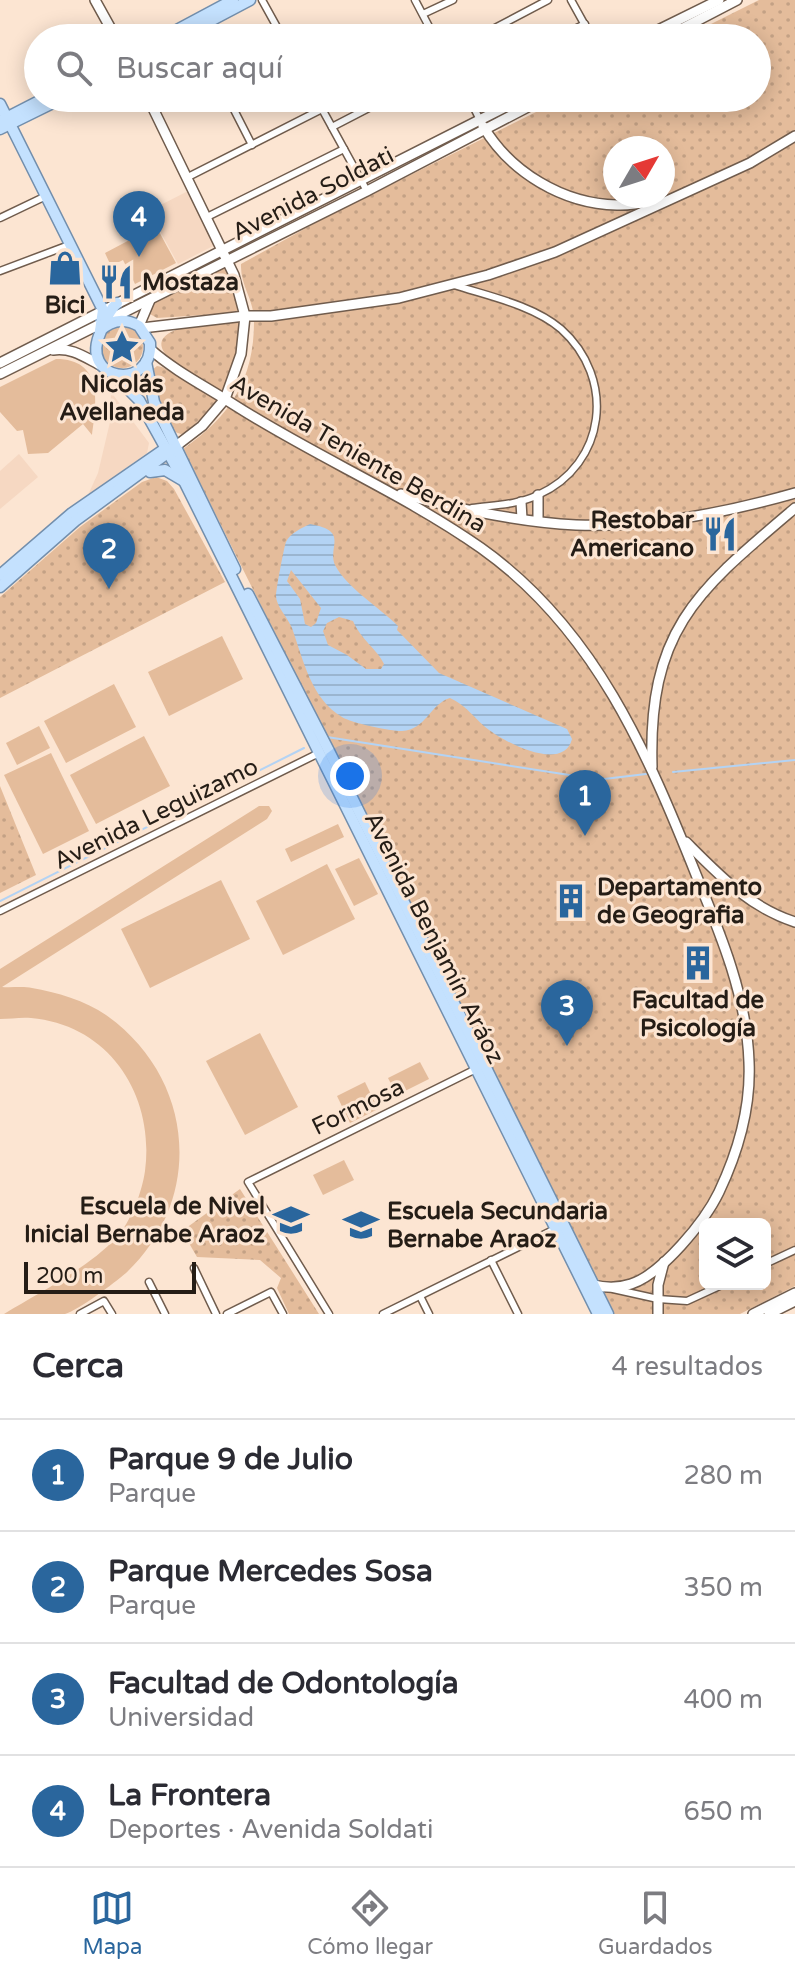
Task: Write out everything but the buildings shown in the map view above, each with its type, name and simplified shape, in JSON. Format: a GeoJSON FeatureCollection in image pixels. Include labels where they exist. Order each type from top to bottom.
{"type":"FeatureCollection","features":[{"type":"Feature","properties":{"kind":"main road"},"geometry":{"type":"LineString","coordinates":[[188,24],[233,0]]}},
{"type":"Feature","properties":{"kind":"main road"},"geometry":{"type":"LineString","coordinates":[[212,24],[250,0]]}},
{"type":"Feature","properties":{"kind":"main road"},"geometry":{"type":"LineString","coordinates":[[0,104],[3,125],[16,137],[107,317],[140,327],[148,354],[135,372],[113,374],[102,366],[95,346],[107,317]]}},
{"type":"Feature","properties":{"kind":"main road"},"geometry":{"type":"LineString","coordinates":[[3,125],[24,112]]}},
{"type":"Feature","properties":{"kind":"main road"},"geometry":{"type":"LineString","coordinates":[[3,125],[32,112]]}},
{"type":"Feature","properties":{"kind":"main road","name":"Avenida Benjamín Aráoz"},"geometry":{"type":"LineString","coordinates":[[148,354],[154,402],[185,483],[324,751]]}},
{"type":"Feature","properties":{"kind":"main road","name":"Avenida Benjamín Aráoz"},"geometry":{"type":"LineString","coordinates":[[113,374],[132,391],[170,449],[246,591],[481,1066],[608,1314]]}},
{"type":"Feature","properties":{"kind":"main road"},"geometry":{"type":"LineString","coordinates":[[152,458],[156,447],[153,423]]}},
{"type":"Feature","properties":{"kind":"main road"},"geometry":{"type":"LineString","coordinates":[[0,575],[72,513],[170,449]]}},
{"type":"Feature","properties":{"kind":"main road"},"geometry":{"type":"LineString","coordinates":[[0,587],[75,521],[140,475],[170,449]]}},
{"type":"Feature","properties":{"kind":"main road"},"geometry":{"type":"LineString","coordinates":[[140,475],[165,470],[185,483]]}},
{"type":"Feature","properties":{"kind":"main road","name":"Avenida Benjamín Aráoz"},"geometry":{"type":"LineString","coordinates":[[481,1066],[598,1314]]}},
{"type":"Feature","properties":{"kind":"street"},"geometry":{"type":"LineString","coordinates":[[95,0],[108,24]]}},
{"type":"Feature","properties":{"kind":"street"},"geometry":{"type":"LineString","coordinates":[[262,0],[275,24]]}},
{"type":"Feature","properties":{"kind":"street"},"geometry":{"type":"LineString","coordinates":[[415,0],[428,24]]}},
{"type":"Feature","properties":{"kind":"street"},"geometry":{"type":"LineString","coordinates":[[423,14],[453,0]]}},
{"type":"Feature","properties":{"kind":"street"},"geometry":{"type":"LineString","coordinates":[[503,24],[548,0]]}},
{"type":"Feature","properties":{"kind":"street"},"geometry":{"type":"LineString","coordinates":[[571,0],[585,24]]}},
{"type":"Feature","properties":{"kind":"street"},"geometry":{"type":"LineString","coordinates":[[674,24],[723,2],[737,0]]}},
{"type":"Feature","properties":{"kind":"street"},"geometry":{"type":"LineString","coordinates":[[687,24],[723,2]]}},
{"type":"Feature","properties":{"kind":"street"},"geometry":{"type":"LineString","coordinates":[[155,112],[225,255],[239,287],[245,316],[241,354],[225,399],[202,426],[170,449]]}},
{"type":"Feature","properties":{"kind":"street"},"geometry":{"type":"LineString","coordinates":[[235,112],[252,145]]}},
{"type":"Feature","properties":{"kind":"street"},"geometry":{"type":"LineString","coordinates":[[188,177],[316,112]]}},
{"type":"Feature","properties":{"kind":"street"},"geometry":{"type":"LineString","coordinates":[[324,112],[367,191]]}},
{"type":"Feature","properties":{"kind":"street"},"geometry":{"type":"LineString","coordinates":[[332,127],[361,112]]}},
{"type":"Feature","properties":{"kind":"street"},"geometry":{"type":"LineString","coordinates":[[476,112],[510,162],[524,173],[573,196],[603,202]]}},
{"type":"Feature","properties":{"kind":"street","name":"Avenida Soldati"},"geometry":{"type":"LineString","coordinates":[[107,317],[151,298],[225,255],[367,191],[501,112]]}},
{"type":"Feature","properties":{"kind":"street","name":"Avenida Soldati"},"geometry":{"type":"LineString","coordinates":[[107,317],[361,180],[511,112]]}},
{"type":"Feature","properties":{"kind":"street"},"geometry":{"type":"LineString","coordinates":[[675,196],[750,163],[795,136]]}},
{"type":"Feature","properties":{"kind":"street"},"geometry":{"type":"LineString","coordinates":[[207,217],[344,149]]}},
{"type":"Feature","properties":{"kind":"street"},"geometry":{"type":"LineString","coordinates":[[0,218],[46,196]]}},
{"type":"Feature","properties":{"kind":"street"},"geometry":{"type":"LineString","coordinates":[[151,298],[140,327],[271,316],[399,298],[555,252],[649,208]]}},
{"type":"Feature","properties":{"kind":"street"},"geometry":{"type":"LineString","coordinates":[[0,271],[69,245]]}},
{"type":"Feature","properties":{"kind":"street","name":"Avenida Teniente Berdina"},"geometry":{"type":"LineString","coordinates":[[450,284],[527,310],[549,321],[580,348],[596,388],[597,410],[586,450],[577,466],[538,495],[521,502],[466,509]]}},
{"type":"Feature","properties":{"kind":"street"},"geometry":{"type":"LineString","coordinates":[[0,374],[107,317]]}},
{"type":"Feature","properties":{"kind":"street"},"geometry":{"type":"LineString","coordinates":[[0,363],[107,317]]}},
{"type":"Feature","properties":{"kind":"street"},"geometry":{"type":"LineString","coordinates":[[148,354],[165,329],[179,323]]}},
{"type":"Feature","properties":{"kind":"street"},"geometry":{"type":"LineString","coordinates":[[35,356],[65,349],[102,366]]}},
{"type":"Feature","properties":{"kind":"street","name":"Avenida Teniente Berdina"},"geometry":{"type":"LineString","coordinates":[[148,354],[306,449],[390,491],[483,550],[528,589],[576,639],[610,687],[652,770],[682,838],[735,980],[747,1034],[748,1095],[739,1141],[717,1195],[703,1219],[665,1260],[638,1281],[609,1288]]}},
{"type":"Feature","properties":{"kind":"street"},"geometry":{"type":"LineString","coordinates":[[390,491],[522,519],[608,525],[715,513],[795,493]]}},
{"type":"Feature","properties":{"kind":"street"},"geometry":{"type":"LineString","coordinates":[[538,495],[538,521]]}},
{"type":"Feature","properties":{"kind":"street"},"geometry":{"type":"LineString","coordinates":[[521,502],[522,519]]}},
{"type":"Feature","properties":{"kind":"street"},"geometry":{"type":"LineString","coordinates":[[652,770],[651,724],[658,678],[675,631],[686,612],[725,569],[795,508]]}},
{"type":"Feature","properties":{"kind":"street","name":"Avenida Leguizamo"},"geometry":{"type":"LineString","coordinates":[[0,911],[324,751]]}},
{"type":"Feature","properties":{"kind":"street"},"geometry":{"type":"LineString","coordinates":[[682,838],[732,888],[759,907],[795,922]]}},
{"type":"Feature","properties":{"kind":"street","name":"Formosa"},"geometry":{"type":"LineString","coordinates":[[329,1314],[248,1182],[481,1066]]}},
{"type":"Feature","properties":{"kind":"street"},"geometry":{"type":"LineString","coordinates":[[383,1314],[557,1228]]}},
{"type":"Feature","properties":{"kind":"street"},"geometry":{"type":"LineString","coordinates":[[771,1261],[795,1250]]}},
{"type":"Feature","properties":{"kind":"street"},"geometry":{"type":"LineString","coordinates":[[491,1260],[518,1314]]}},
{"type":"Feature","properties":{"kind":"street"},"geometry":{"type":"LineString","coordinates":[[658,1314],[660,1272],[665,1260]]}},
{"type":"Feature","properties":{"kind":"street"},"geometry":{"type":"LineString","coordinates":[[194,1268],[216,1314]]}},
{"type":"Feature","properties":{"kind":"street"},"geometry":{"type":"LineString","coordinates":[[149,1282],[165,1314]]}},
{"type":"Feature","properties":{"kind":"street"},"geometry":{"type":"LineString","coordinates":[[593,1285],[658,1299],[687,1301],[711,1290]]}},
{"type":"Feature","properties":{"kind":"street"},"geometry":{"type":"LineString","coordinates":[[227,1314],[271,1292],[283,1314]]}},
{"type":"Feature","properties":{"kind":"street"},"geometry":{"type":"LineString","coordinates":[[755,1313],[795,1293]]}},
{"type":"Feature","properties":{"kind":"street"},"geometry":{"type":"LineString","coordinates":[[420,1296],[429,1314]]}},
{"type":"Feature","properties":{"kind":"street"},"geometry":{"type":"LineString","coordinates":[[80,1314],[104,1301],[112,1314]]}},
{"type":"Feature","properties":{"kind":"street"},"geometry":{"type":"LineString","coordinates":[[769,1314],[795,1301]]}},
{"type":"Feature","properties":{"kind":"shaded area"},"geometry":{"type":"Polygon","coordinates":[[[759,0],[795,0],[795,1286],[740,1314],[614,1314],[183,449],[227,409],[245,377],[254,318],[241,264],[317,222],[536,112],[771,112],[771,24],[711,24],[759,0]]]}},
{"type":"Feature","properties":{"kind":"shaded area"},"geometry":{"type":"Polygon","coordinates":[[[188,191],[215,245],[178,264],[149,211],[188,191]]]}},
{"type":"Feature","properties":{"kind":"shaded area"},"geometry":{"type":"Polygon","coordinates":[[[156,226],[176,263],[135,284],[123,260],[111,266],[105,253],[156,226]]]}},
{"type":"Feature","properties":{"kind":"shaded area"},"geometry":{"type":"Polygon","coordinates":[[[226,266],[240,306],[235,313],[157,318],[150,314],[149,309],[156,300],[226,266]]]}},
{"type":"Feature","properties":{"kind":"shaded area"},"geometry":{"type":"Polygon","coordinates":[[[242,320],[231,377],[222,392],[187,372],[168,357],[162,346],[164,337],[187,326],[242,320]]]}},
{"type":"Feature","properties":{"kind":"shaded area"},"geometry":{"type":"Polygon","coordinates":[[[122,326],[137,332],[143,347],[137,362],[122,368],[107,362],[101,347],[107,332],[122,326]]]}},
{"type":"Feature","properties":{"kind":"shaded area"},"geometry":{"type":"Polygon","coordinates":[[[56,359],[82,366],[89,374],[95,396],[92,435],[83,424],[48,453],[28,454],[23,430],[17,431],[0,412],[0,387],[56,359]]]}},
{"type":"Feature","properties":{"kind":"shaded area"},"geometry":{"type":"Polygon","coordinates":[[[157,366],[217,399],[218,403],[185,433],[175,432],[157,398],[152,370],[157,366]]]}},
{"type":"Feature","properties":{"kind":"shaded area"},"geometry":{"type":"Polygon","coordinates":[[[111,392],[149,443],[147,453],[88,495],[98,473],[110,422],[111,392]]]}},
{"type":"Feature","properties":{"kind":"shaded area"},"geometry":{"type":"Polygon","coordinates":[[[19,454],[38,477],[0,509],[0,471],[19,454]]]}},
{"type":"Feature","properties":{"kind":"shaded area"},"geometry":{"type":"Polygon","coordinates":[[[156,477],[167,481],[174,489],[225,582],[0,698],[0,597],[80,527],[142,482],[156,477]]]}},
{"type":"Feature","properties":{"kind":"shaded area"},"geometry":{"type":"Polygon","coordinates":[[[222,636],[243,679],[169,716],[148,672],[222,636]]]}},
{"type":"Feature","properties":{"kind":"shaded area"},"geometry":{"type":"Polygon","coordinates":[[[114,684],[136,727],[66,763],[44,721],[114,684]]]}},
{"type":"Feature","properties":{"kind":"shaded area"},"geometry":{"type":"Polygon","coordinates":[[[39,726],[50,748],[17,765],[6,743],[39,726]]]}},
{"type":"Feature","properties":{"kind":"shaded area"},"geometry":{"type":"Polygon","coordinates":[[[144,736],[170,786],[96,824],[70,775],[144,736]]]}},
{"type":"Feature","properties":{"kind":"shaded area"},"geometry":{"type":"Polygon","coordinates":[[[51,753],[89,831],[43,854],[4,775],[51,753]]]}},
{"type":"Feature","properties":{"kind":"shaded area"},"geometry":{"type":"Polygon","coordinates":[[[0,786],[36,875],[0,893],[0,786]]]}},
{"type":"Feature","properties":{"kind":"shaded area"},"geometry":{"type":"Polygon","coordinates":[[[259,806],[269,806],[272,811],[267,819],[2,987],[28,987],[51,992],[80,1001],[106,1015],[136,1041],[158,1071],[172,1105],[179,1140],[178,1175],[169,1210],[151,1243],[126,1273],[71,1312],[4,1314],[78,1269],[116,1238],[138,1197],[145,1171],[146,1143],[143,1116],[134,1091],[121,1069],[104,1050],[84,1034],[59,1024],[31,1018],[0,1019],[0,969],[259,806]]]}},
{"type":"Feature","properties":{"kind":"shaded area"},"geometry":{"type":"Polygon","coordinates":[[[338,824],[344,837],[291,862],[285,849],[338,824]]]}},
{"type":"Feature","properties":{"kind":"shaded area"},"geometry":{"type":"Polygon","coordinates":[[[359,858],[378,894],[354,906],[335,869],[359,858]]]}},
{"type":"Feature","properties":{"kind":"shaded area"},"geometry":{"type":"Polygon","coordinates":[[[327,864],[355,919],[283,955],[256,901],[327,864]]]}},
{"type":"Feature","properties":{"kind":"shaded area"},"geometry":{"type":"Polygon","coordinates":[[[221,880],[250,939],[150,988],[121,929],[221,880]]]}},
{"type":"Feature","properties":{"kind":"shaded area"},"geometry":{"type":"Polygon","coordinates":[[[260,1033],[298,1107],[245,1135],[206,1061],[260,1033]]]}},
{"type":"Feature","properties":{"kind":"shaded area"},"geometry":{"type":"Polygon","coordinates":[[[420,1062],[429,1079],[397,1095],[388,1078],[420,1062]]]}},
{"type":"Feature","properties":{"kind":"shaded area"},"geometry":{"type":"Polygon","coordinates":[[[365,1082],[378,1109],[350,1123],[337,1096],[365,1082]]]}},
{"type":"Feature","properties":{"kind":"shaded area"},"geometry":{"type":"Polygon","coordinates":[[[344,1160],[354,1180],[323,1195],[313,1175],[344,1160]]]}},
{"type":"Feature","properties":{"kind":"shaded area"},"geometry":{"type":"Polygon","coordinates":[[[240,1189],[319,1314],[289,1314],[277,1288],[281,1278],[260,1260],[197,1257],[182,1231],[240,1189]]]}},
{"type":"Feature","properties":{"kind":"water"},"geometry":{"type":"Polygon","coordinates":[[[310,524],[330,531],[334,540],[333,558],[340,573],[398,626],[397,630],[439,673],[567,729],[572,739],[566,749],[557,754],[545,754],[517,746],[492,732],[450,698],[417,726],[402,731],[353,722],[331,709],[315,689],[276,596],[286,542],[293,533],[310,524]],[[291,570],[287,581],[300,599],[305,624],[311,627],[316,623],[321,608],[291,570]],[[339,617],[327,623],[323,631],[328,645],[366,669],[381,669],[384,664],[353,621],[339,617]]]}},
{"type":"Feature","properties":{"kind":"waterway"},"geometry":{"type":"LineString","coordinates":[[327,737],[582,777],[604,779],[646,774]]}},
{"type":"Feature","properties":{"kind":"waterway"},"geometry":{"type":"LineString","coordinates":[[0,901],[304,748]]}},
{"type":"Feature","properties":{"kind":"waterway"},"geometry":{"type":"LineString","coordinates":[[673,772],[795,760]]}},
{"type":"Feature","properties":{"kind":"place","name":"La Frontera"},"geometry":{"type":"Point","coordinates":[139,257]}},
{"type":"Feature","properties":{"kind":"place","name":"Bici"},"geometry":{"type":"Point","coordinates":[65,268]}},
{"type":"Feature","properties":{"kind":"place","name":"Mostaza"},"geometry":{"type":"Point","coordinates":[116,282]}},
{"type":"Feature","properties":{"kind":"place","name":"Nicolás Avellaneda"},"geometry":{"type":"Point","coordinates":[122,347]}},
{"type":"Feature","properties":{"kind":"place","name":"Restobar Americano"},"geometry":{"type":"Point","coordinates":[720,534]}},
{"type":"Feature","properties":{"kind":"place","name":"Parque Mercedes Sosa"},"geometry":{"type":"Point","coordinates":[109,589]}},
{"type":"Feature","properties":{"kind":"place","name":"Parque 9 de Julio"},"geometry":{"type":"Point","coordinates":[585,836]}},
{"type":"Feature","properties":{"kind":"place","name":"Departamento de Geografia"},"geometry":{"type":"Point","coordinates":[571,901]}},
{"type":"Feature","properties":{"kind":"place","name":"Facultad de Psicología"},"geometry":{"type":"Point","coordinates":[698,963]}},
{"type":"Feature","properties":{"kind":"place","name":"Facultad de Odontología"},"geometry":{"type":"Point","coordinates":[567,1046]}},
{"type":"Feature","properties":{"kind":"place","name":"Escuela de Nivel Inicial Bernabe Araoz"},"geometry":{"type":"Point","coordinates":[291,1220]}},
{"type":"Feature","properties":{"kind":"place","name":"Escuela Secundaria Bernabe Araoz"},"geometry":{"type":"Point","coordinates":[361,1225]}}]}
